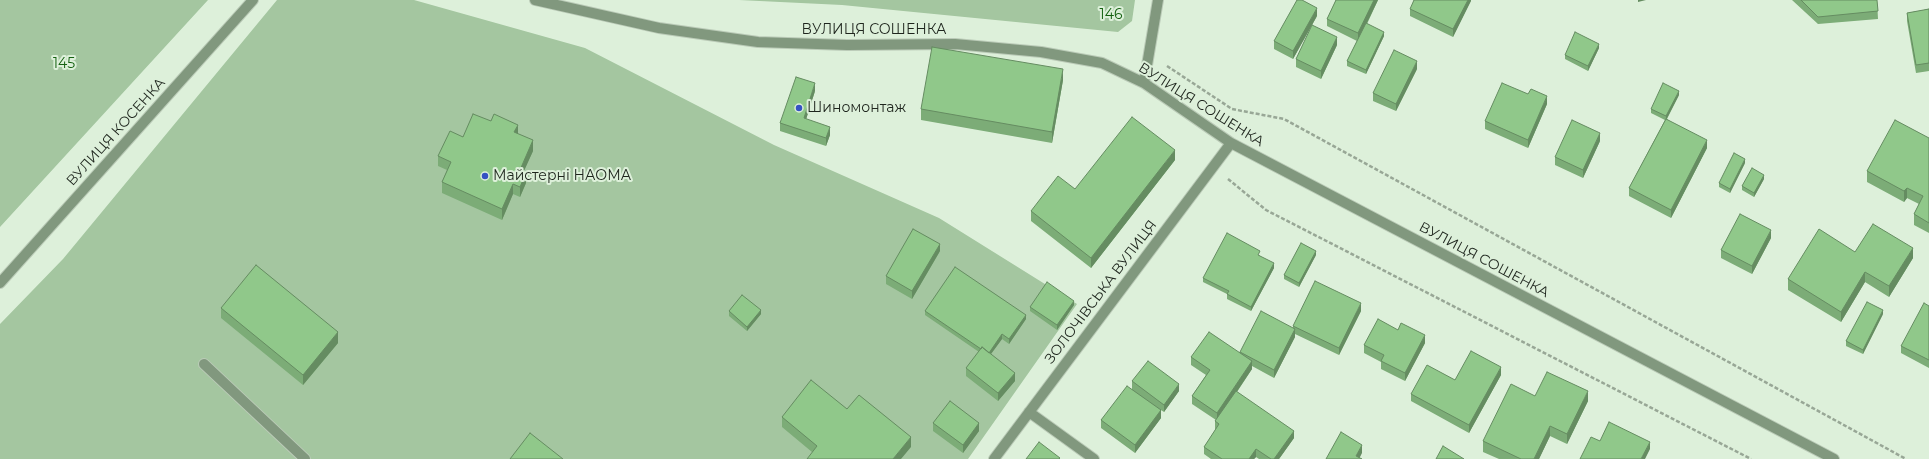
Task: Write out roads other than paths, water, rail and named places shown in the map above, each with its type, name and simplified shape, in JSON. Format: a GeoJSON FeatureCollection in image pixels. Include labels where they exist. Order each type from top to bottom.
{"type":"FeatureCollection","features":[{"type":"Feature","properties":{"kind":"street","name":"ВУЛИЦЯ КОСЕНКА"},"geometry":{"type":"LineString","coordinates":[[0,283],[253,0]]}},
{"type":"Feature","properties":{"kind":"street","name":"ВУЛИЦЯ СОШЕНКА"},"geometry":{"type":"LineString","coordinates":[[535,0],[659,28],[758,42],[847,45],[955,44],[1041,52],[1102,64],[1144,83],[1232,143],[1834,459]]}},
{"type":"Feature","properties":{"kind":"street"},"geometry":{"type":"LineString","coordinates":[[1144,83],[1158,0]]}},
{"type":"Feature","properties":{"kind":"street","name":"ЗОЛОЧІВСЬКА ВУЛИЦЯ"},"geometry":{"type":"LineString","coordinates":[[994,459],[1232,143]]}},
{"type":"Feature","properties":{"kind":"street"},"geometry":{"type":"LineString","coordinates":[[204,364],[305,459]]}},
{"type":"Feature","properties":{"kind":"street"},"geometry":{"type":"LineString","coordinates":[[1029,412],[1094,459]]}},
{"type":"Feature","properties":{"kind":"place","name":"Шиномонтаж"},"geometry":{"type":"Point","coordinates":[799,108]}},
{"type":"Feature","properties":{"kind":"place","name":"Майстерні НАОМА"},"geometry":{"type":"Point","coordinates":[485,176]}},
{"type":"Feature","properties":{"kind":"park label","name":"146"},"geometry":{"type":"Point","coordinates":[1111,15]}},
{"type":"Feature","properties":{"kind":"park label","name":"145"},"geometry":{"type":"Point","coordinates":[64,64]}}]}
